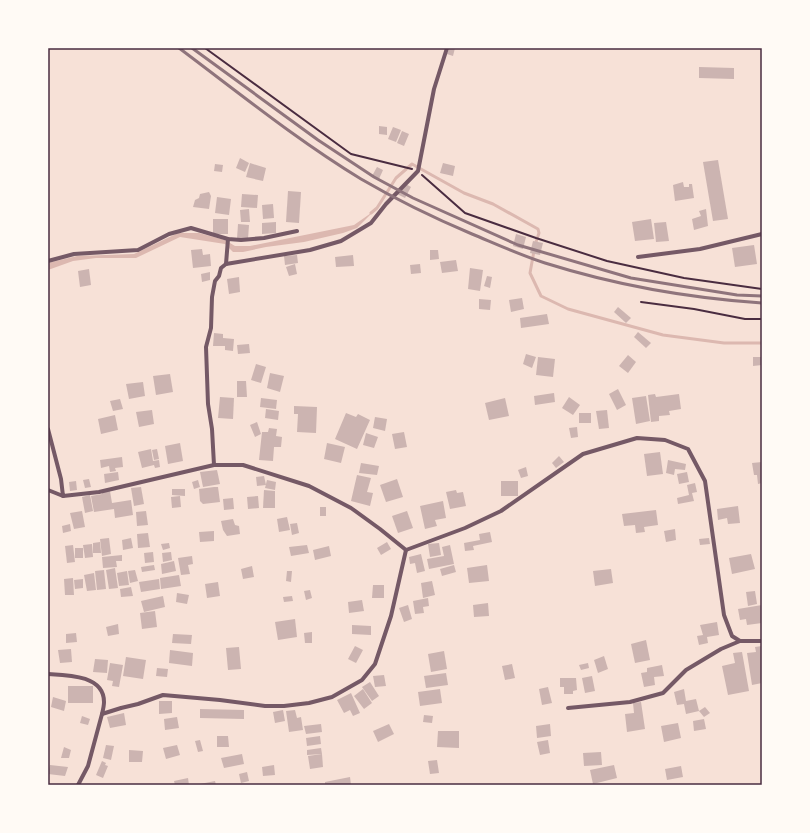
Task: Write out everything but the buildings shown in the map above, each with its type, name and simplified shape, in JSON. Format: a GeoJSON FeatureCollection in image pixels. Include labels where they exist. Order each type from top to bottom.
{"type":"FeatureCollection","features":[{"type":"Feature","properties":{"kind":"street"},"geometry":{"type":"LineString","coordinates":[[214,465],[212,429],[208,404],[206,347],[211,328],[212,297],[215,281],[219,276],[221,268],[226,264],[310,250],[340,241],[371,223],[386,204],[418,171],[434,89],[446,48]]}},
{"type":"Feature","properties":{"kind":"street"},"geometry":{"type":"LineString","coordinates":[[48,261],[74,254],[138,250],[169,234],[191,228],[228,239],[264,238],[297,231]]}},
{"type":"Feature","properties":{"kind":"street"},"geometry":{"type":"LineString","coordinates":[[638,257],[700,248],[762,234]]}},
{"type":"Feature","properties":{"kind":"street"},"geometry":{"type":"LineString","coordinates":[[226,264],[228,239]]}},
{"type":"Feature","properties":{"kind":"street"},"geometry":{"type":"LineString","coordinates":[[48,429],[62,479],[63,496]]}},
{"type":"Feature","properties":{"kind":"street"},"geometry":{"type":"LineString","coordinates":[[406,550],[465,528],[500,511],[582,454],[637,438],[665,440],[688,449],[705,481],[724,615],[732,636],[740,641]]}},
{"type":"Feature","properties":{"kind":"street"},"geometry":{"type":"LineString","coordinates":[[48,490],[63,496],[99,492],[214,465],[243,465],[309,486],[350,508],[406,550]]}},
{"type":"Feature","properties":{"kind":"street"},"geometry":{"type":"LineString","coordinates":[[102,714],[138,704],[162,694],[265,706],[284,706],[309,703],[332,697],[362,680],[375,664],[391,616],[406,550]]}},
{"type":"Feature","properties":{"kind":"street"},"geometry":{"type":"LineString","coordinates":[[568,708],[630,702],[663,693],[686,670],[721,649],[740,641],[762,642]]}},
{"type":"Feature","properties":{"kind":"street"},"geometry":{"type":"LineString","coordinates":[[48,674],[69,675],[89,680],[97,685],[101,690],[104,700],[102,714],[88,766],[78,785]]}},
{"type":"Feature","properties":{"kind":"path"},"geometry":{"type":"LineString","coordinates":[[205,48],[351,154],[418,171],[465,213],[607,261],[684,278],[762,289]]}},
{"type":"Feature","properties":{"kind":"path"},"geometry":{"type":"LineString","coordinates":[[641,302],[694,309],[745,319],[762,319]]}},
{"type":"Feature","properties":{"kind":"shaded area"},"geometry":{"type":"Polygon","coordinates":[[[374,211],[357,228],[343,233],[304,242],[266,247],[243,252],[233,252],[225,244],[180,237],[136,258],[96,258],[73,261],[48,270],[48,263],[77,256],[134,254],[178,233],[199,233],[225,240],[235,246],[250,246],[354,225],[374,211]]]}},
{"type":"Feature","properties":{"kind":"waterway"},"geometry":{"type":"LineString","coordinates":[[371,213],[377,208],[396,178],[412,164],[464,193],[493,204],[538,229],[539,233],[535,245]]}},
{"type":"Feature","properties":{"kind":"waterway"},"geometry":{"type":"LineString","coordinates":[[534,251],[530,273],[541,296],[568,309],[663,335],[724,343],[762,343]]}},
{"type":"Feature","properties":{"kind":"railway"},"geometry":{"type":"LineString","coordinates":[[179,48],[268,116],[337,164],[388,194],[458,228],[536,260],[598,278],[679,294],[762,303]]}},
{"type":"Feature","properties":{"kind":"railway"},"geometry":{"type":"LineString","coordinates":[[192,48],[318,140],[374,177],[413,198],[518,245],[631,278],[737,295],[762,296]]}}]}
